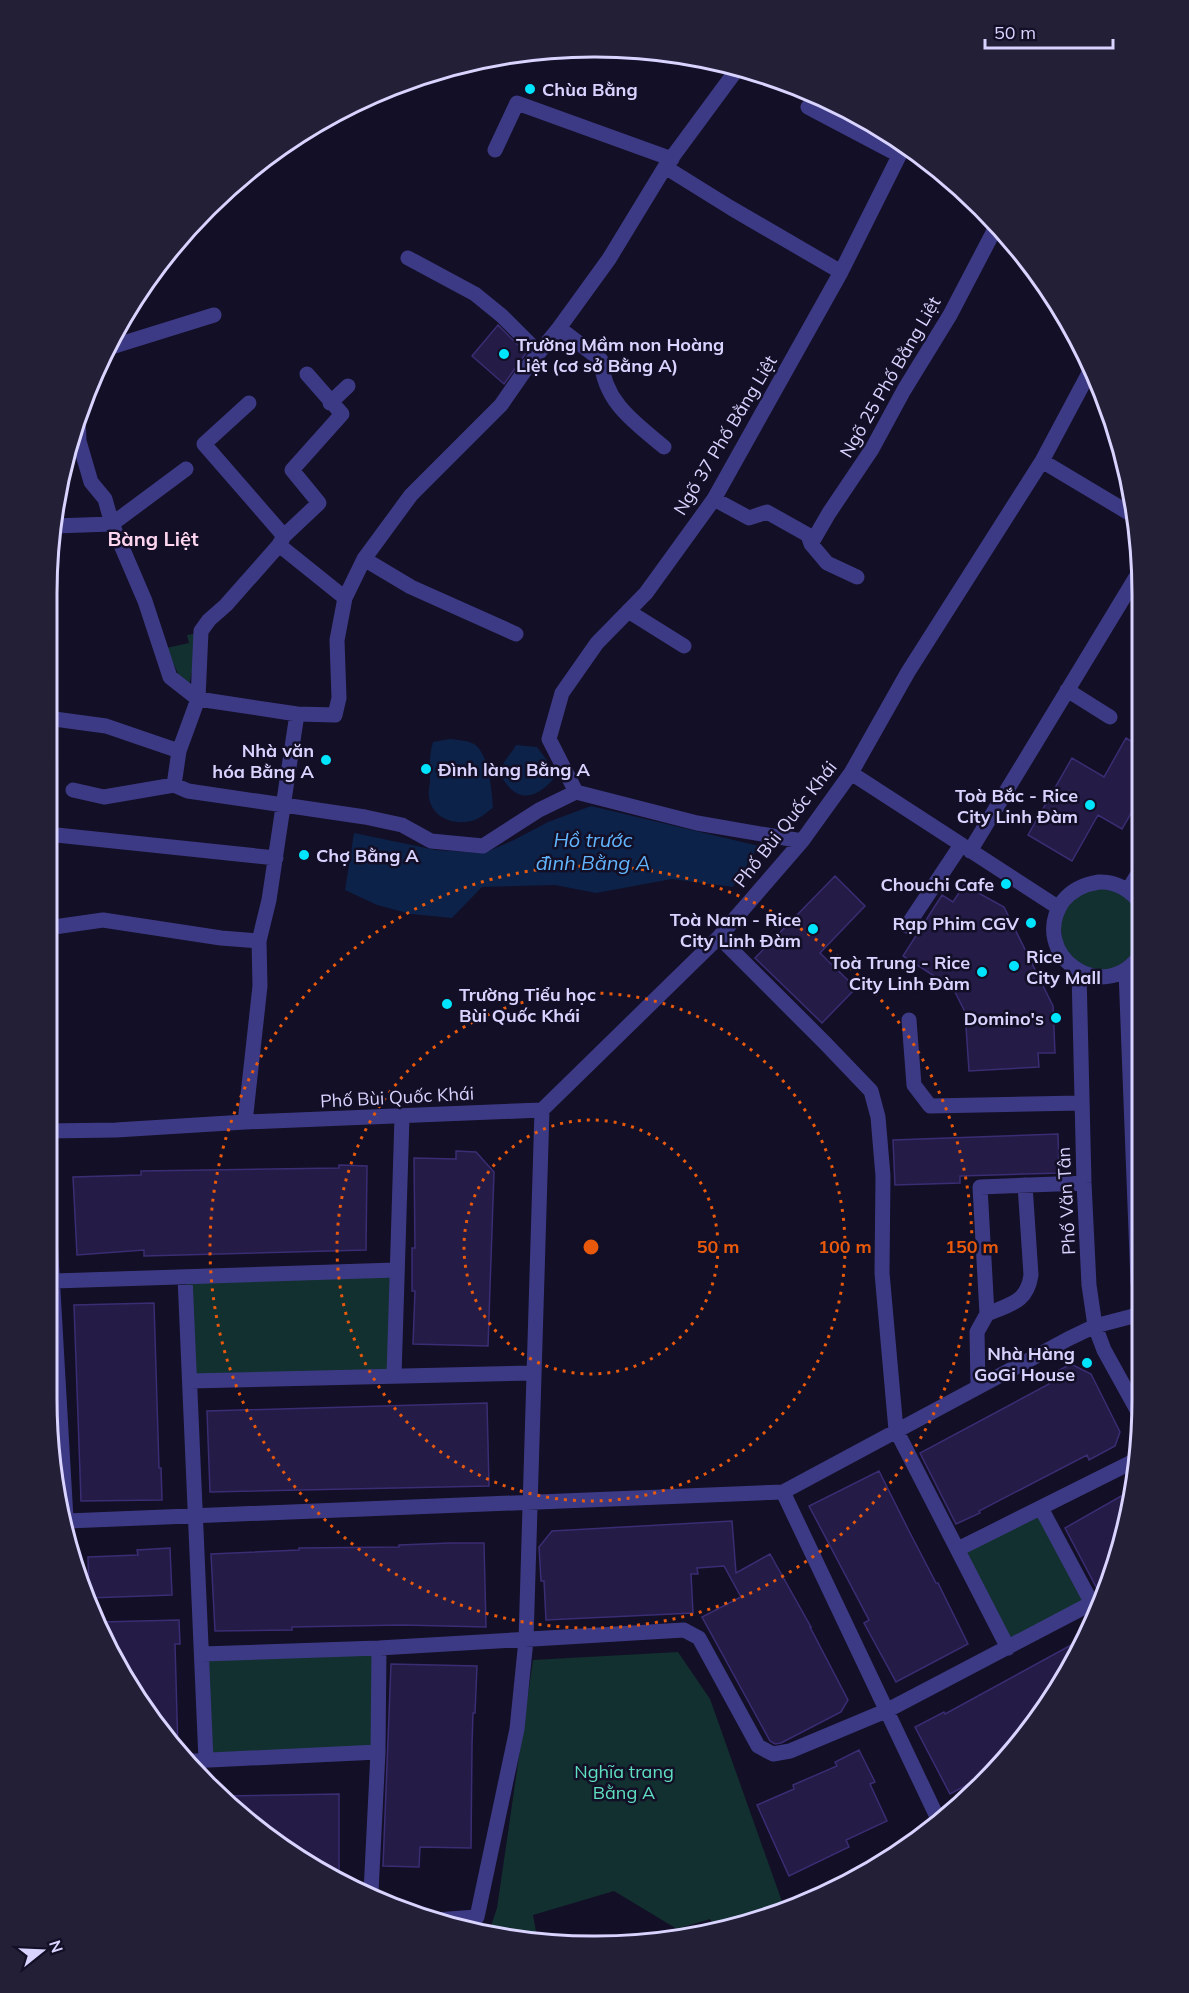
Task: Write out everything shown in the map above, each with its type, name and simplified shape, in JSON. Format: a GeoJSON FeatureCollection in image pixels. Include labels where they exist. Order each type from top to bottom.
{"type":"FeatureCollection","features":[{"type":"Feature","properties":{"kind":"street"},"geometry":{"type":"LineString","coordinates":[[79,442],[91,482],[105,499],[112,524],[145,601],[170,677],[198,699],[297,714],[335,715],[339,698],[337,640],[345,598],[364,559],[411,495],[501,405],[609,259],[669,163],[733,75]]}},
{"type":"Feature","properties":{"kind":"street"},"geometry":{"type":"LineString","coordinates":[[495,150],[517,104],[669,163],[730,208],[841,272]]}},
{"type":"Feature","properties":{"kind":"street"},"geometry":{"type":"LineString","coordinates":[[808,107],[877,138]]}},
{"type":"Feature","properties":{"kind":"street","name":"Ngõ 37 Phố Bằng Liệt"},"geometry":{"type":"LineString","coordinates":[[576,792],[549,739],[562,693],[597,643],[646,593],[714,499],[841,272],[900,153]]}},
{"type":"Feature","properties":{"kind":"street","name":"Ngõ 25 Phố Bằng Liệt"},"geometry":{"type":"LineString","coordinates":[[812,544],[829,513],[872,449],[904,390],[950,315],[993,233]]}},
{"type":"Feature","properties":{"kind":"street"},"geometry":{"type":"LineString","coordinates":[[408,258],[475,294],[502,316],[538,352]]}},
{"type":"Feature","properties":{"kind":"street"},"geometry":{"type":"LineString","coordinates":[[119,344],[214,315]]}},
{"type":"Feature","properties":{"kind":"street"},"geometry":{"type":"LineString","coordinates":[[170,328],[183,339]]}},
{"type":"Feature","properties":{"kind":"street"},"geometry":{"type":"LineString","coordinates":[[559,328],[602,360],[602,377],[618,407],[664,447]]}},
{"type":"Feature","properties":{"kind":"street"},"geometry":{"type":"LineString","coordinates":[[174,785],[179,751],[198,699],[201,631],[319,503],[292,470],[342,414],[307,374]]}},
{"type":"Feature","properties":{"kind":"street","name":"Phố Bùi Quốc Khái"},"geometry":{"type":"LineString","coordinates":[[57,1131],[542,1110],[719,938],[802,841],[851,773],[908,672],[1042,461],[1086,378]]}},
{"type":"Feature","properties":{"kind":"street"},"geometry":{"type":"LineString","coordinates":[[330,403],[348,386]]}},
{"type":"Feature","properties":{"kind":"street"},"geometry":{"type":"LineString","coordinates":[[249,403],[204,444],[282,541],[345,598]]}},
{"type":"Feature","properties":{"kind":"street"},"geometry":{"type":"LineString","coordinates":[[206,447],[248,408],[258,417]]}},
{"type":"Feature","properties":{"kind":"street"},"geometry":{"type":"LineString","coordinates":[[1042,461],[1125,511]]}},
{"type":"Feature","properties":{"kind":"street"},"geometry":{"type":"LineString","coordinates":[[62,526],[112,524],[186,470]]}},
{"type":"Feature","properties":{"kind":"street"},"geometry":{"type":"LineString","coordinates":[[714,499],[749,518],[767,512],[808,535],[827,563],[857,578]]}},
{"type":"Feature","properties":{"kind":"street"},"geometry":{"type":"LineString","coordinates":[[364,559],[411,587],[516,634]]}},
{"type":"Feature","properties":{"kind":"street"},"geometry":{"type":"LineString","coordinates":[[907,926],[966,848],[1132,584]]}},
{"type":"Feature","properties":{"kind":"street"},"geometry":{"type":"LineString","coordinates":[[628,611],[684,646]]}},
{"type":"Feature","properties":{"kind":"street"},"geometry":{"type":"LineString","coordinates":[[1067,690],[1110,717]]}},
{"type":"Feature","properties":{"kind":"street"},"geometry":{"type":"LineString","coordinates":[[245,1122],[260,986],[260,941],[270,900],[297,714]]}},
{"type":"Feature","properties":{"kind":"street"},"geometry":{"type":"LineString","coordinates":[[57,719],[106,726],[179,751]]}},
{"type":"Feature","properties":{"kind":"street"},"geometry":{"type":"LineString","coordinates":[[851,773],[1059,908]]}},
{"type":"Feature","properties":{"kind":"street"},"geometry":{"type":"LineString","coordinates":[[73,789],[104,797],[174,785],[188,791],[365,817],[402,825],[431,841],[483,846],[539,810],[576,792],[697,823],[802,841]]}},
{"type":"Feature","properties":{"kind":"street"},"geometry":{"type":"LineString","coordinates":[[57,836],[276,858]]}},
{"type":"Feature","properties":{"kind":"street"},"geometry":{"type":"LineString","coordinates":[[1132,895],[1116,884],[1089,883],[1072,893],[1059,908],[1054,921],[1057,948],[1064,960],[1079,972],[1100,977],[1113,976],[1126,971],[1132,964]]}},
{"type":"Feature","properties":{"kind":"street"},"geometry":{"type":"LineString","coordinates":[[1128,891],[1132,884]]}},
{"type":"Feature","properties":{"kind":"street"},"geometry":{"type":"LineString","coordinates":[[57,927],[104,920],[220,938],[260,941]]}},
{"type":"Feature","properties":{"kind":"street"},"geometry":{"type":"LineString","coordinates":[[719,938],[871,1091],[878,1117],[883,1176],[882,1273],[896,1430],[1008,1648]]}},
{"type":"Feature","properties":{"kind":"street"},"geometry":{"type":"LineString","coordinates":[[1126,971],[1132,1064]]}},
{"type":"Feature","properties":{"kind":"street","name":"Phố Văn Tân"},"geometry":{"type":"LineString","coordinates":[[1079,972],[1081,1103],[1089,1284],[1095,1326],[1104,1350],[1132,1401]]}},
{"type":"Feature","properties":{"kind":"street"},"geometry":{"type":"LineString","coordinates":[[909,1020],[914,1085],[930,1106],[1081,1103]]}},
{"type":"Feature","properties":{"kind":"street"},"geometry":{"type":"LineString","coordinates":[[457,1918],[477,1917],[517,1730],[526,1640],[542,1110]]}},
{"type":"Feature","properties":{"kind":"street"},"geometry":{"type":"LineString","coordinates":[[394,1376],[402,1117]]}},
{"type":"Feature","properties":{"kind":"street"},"geometry":{"type":"LineString","coordinates":[[978,1386],[977,1332],[987,1314],[980,1187],[1084,1183]]}},
{"type":"Feature","properties":{"kind":"street"},"geometry":{"type":"LineString","coordinates":[[987,1314],[1023,1298],[1029,1289],[1031,1275],[1025,1185]]}},
{"type":"Feature","properties":{"kind":"street"},"geometry":{"type":"LineString","coordinates":[[57,1281],[396,1270]]}},
{"type":"Feature","properties":{"kind":"street"},"geometry":{"type":"LineString","coordinates":[[185,1277],[206,1760]]}},
{"type":"Feature","properties":{"kind":"street"},"geometry":{"type":"LineString","coordinates":[[71,1520],[783,1492],[978,1386],[1095,1326],[1132,1316]]}},
{"type":"Feature","properties":{"kind":"street"},"geometry":{"type":"LineString","coordinates":[[57,1336],[66,1493]]}},
{"type":"Feature","properties":{"kind":"street"},"geometry":{"type":"LineString","coordinates":[[190,1381],[533,1373]]}},
{"type":"Feature","properties":{"kind":"street"},"geometry":{"type":"LineString","coordinates":[[958,1549],[1128,1464]]}},
{"type":"Feature","properties":{"kind":"street"},"geometry":{"type":"LineString","coordinates":[[783,1492],[936,1814]]}},
{"type":"Feature","properties":{"kind":"street"},"geometry":{"type":"LineString","coordinates":[[1041,1508],[1092,1602]]}},
{"type":"Feature","properties":{"kind":"street"},"geometry":{"type":"LineString","coordinates":[[202,1654],[379,1648],[684,1630],[699,1638],[758,1746],[773,1754],[790,1751],[888,1710],[1089,1610]]}},
{"type":"Feature","properties":{"kind":"street"},"geometry":{"type":"LineString","coordinates":[[371,1887],[378,1752],[379,1648]]}},
{"type":"Feature","properties":{"kind":"street"},"geometry":{"type":"LineString","coordinates":[[197,1761],[378,1752]]}},
{"type":"Feature","properties":{"kind":"green space"},"geometry":{"type":"Polygon","coordinates":[[[199,633],[189,687],[185,688],[166,648],[189,643],[187,635],[199,633]]]}},
{"type":"Feature","properties":{"kind":"green space"},"geometry":{"type":"Polygon","coordinates":[[[1103,882],[1132,900],[1132,961],[1113,976],[1064,960],[1059,908],[1103,882]]]}},
{"type":"Feature","properties":{"kind":"green space"},"geometry":{"type":"Polygon","coordinates":[[[396,1270],[394,1376],[190,1381],[185,1277],[396,1270]]]}},
{"type":"Feature","properties":{"kind":"green space"},"geometry":{"type":"Polygon","coordinates":[[[1041,1508],[1091,1603],[1008,1648],[958,1549],[1041,1508]]]}},
{"type":"Feature","properties":{"kind":"green space"},"geometry":{"type":"Polygon","coordinates":[[[379,1648],[378,1752],[206,1760],[202,1654],[379,1648]]]}},
{"type":"Feature","properties":{"kind":"green space","name":"Nghĩa trang Bằng A"},"geometry":{"type":"Polygon","coordinates":[[[678,1652],[710,1699],[782,1902],[734,1918],[712,1923],[710,1919],[677,1929],[614,1891],[533,1915],[536,1932],[491,1926],[497,1908],[533,1660],[678,1652]]]}},
{"type":"Feature","properties":{"kind":"water"},"geometry":{"type":"Polygon","coordinates":[[[450,739],[474,744],[483,756],[489,773],[493,808],[479,818],[470,821],[447,820],[431,806],[429,798],[430,756],[433,742],[450,739]]]}},
{"type":"Feature","properties":{"kind":"water"},"geometry":{"type":"Polygon","coordinates":[[[516,745],[537,747],[557,774],[546,787],[525,795],[518,794],[505,782],[501,771],[502,766],[516,745]]]}},
{"type":"Feature","properties":{"kind":"water","name":"Hồ trước đình Bằng A"},"geometry":{"type":"Polygon","coordinates":[[[591,806],[759,846],[733,887],[672,879],[596,893],[555,885],[482,887],[452,918],[411,914],[377,905],[345,890],[354,833],[436,850],[484,853],[548,822],[591,806]]]}},
{"type":"Feature","properties":{"kind":"building","name":"Trường Mầm non Hoàng Liệt (cơ sở Bằng A)"},"geometry":{"type":"Polygon","coordinates":[[[498,325],[526,353],[504,384],[472,356],[498,325]]]}},
{"type":"Feature","properties":{"kind":"building","name":"Toà Bắc - Rice City Linh Đàm"},"geometry":{"type":"Polygon","coordinates":[[[1126,738],[1132,742],[1132,812],[1122,829],[1098,815],[1072,861],[1028,835],[1072,758],[1104,777],[1126,738]]]}},
{"type":"Feature","properties":{"kind":"building","name":"Toà Nam - Rice City Linh Đàm"},"geometry":{"type":"Polygon","coordinates":[[[835,876],[865,906],[820,953],[856,988],[822,1023],[755,958],[835,876]]]}},
{"type":"Feature","properties":{"kind":"building","name":"Toà Trung - Rice City Linh Đàm"},"geometry":{"type":"Polygon","coordinates":[[[964,885],[1004,907],[1053,1006],[1055,1053],[1038,1053],[1039,1067],[969,1071],[965,1012],[953,988],[903,956],[942,895],[953,902],[964,885]]]}},
{"type":"Feature","properties":{"kind":"building"},"geometry":{"type":"Polygon","coordinates":[[[1058,1134],[1059,1173],[960,1176],[960,1183],[895,1185],[893,1140],[1058,1134]]]}},
{"type":"Feature","properties":{"kind":"building"},"geometry":{"type":"Polygon","coordinates":[[[456,1151],[476,1152],[494,1172],[488,1346],[413,1344],[414,1158],[456,1159],[456,1151]]]}},
{"type":"Feature","properties":{"kind":"building"},"geometry":{"type":"Polygon","coordinates":[[[339,1165],[367,1166],[366,1250],[144,1256],[144,1250],[77,1255],[73,1177],[141,1175],[141,1171],[339,1168],[339,1165]]]}},
{"type":"Feature","properties":{"kind":"building"},"geometry":{"type":"Polygon","coordinates":[[[154,1303],[162,1500],[81,1501],[74,1305],[154,1303]]]}},
{"type":"Feature","properties":{"kind":"building"},"geometry":{"type":"Polygon","coordinates":[[[1071,1364],[1091,1374],[1120,1432],[1115,1446],[1089,1460],[1087,1455],[956,1524],[920,1453],[1049,1384],[1045,1377],[1071,1364]]]}},
{"type":"Feature","properties":{"kind":"building"},"geometry":{"type":"Polygon","coordinates":[[[487,1403],[489,1486],[210,1492],[207,1411],[487,1403]]]}},
{"type":"Feature","properties":{"kind":"building"},"geometry":{"type":"Polygon","coordinates":[[[879,1471],[968,1644],[896,1682],[864,1623],[869,1620],[809,1506],[879,1471]]]}},
{"type":"Feature","properties":{"kind":"building"},"geometry":{"type":"Polygon","coordinates":[[[1123,1495],[1114,1538],[1097,1588],[1065,1528],[1123,1495]]]}},
{"type":"Feature","properties":{"kind":"building"},"geometry":{"type":"Polygon","coordinates":[[[732,1521],[736,1573],[770,1554],[848,1700],[841,1712],[781,1743],[775,1744],[770,1741],[702,1617],[741,1597],[724,1566],[697,1568],[698,1574],[691,1574],[693,1613],[546,1620],[539,1547],[552,1531],[732,1521]]]}},
{"type":"Feature","properties":{"kind":"building"},"geometry":{"type":"Polygon","coordinates":[[[484,1543],[486,1627],[402,1625],[215,1631],[211,1554],[299,1550],[299,1548],[399,1547],[399,1545],[484,1543]]]}},
{"type":"Feature","properties":{"kind":"building"},"geometry":{"type":"Polygon","coordinates":[[[170,1548],[172,1595],[96,1598],[89,1578],[88,1557],[138,1555],[137,1550],[170,1548]]]}},
{"type":"Feature","properties":{"kind":"building"},"geometry":{"type":"Polygon","coordinates":[[[179,1620],[180,1644],[175,1644],[178,1738],[129,1667],[106,1622],[179,1620]]]}},
{"type":"Feature","properties":{"kind":"building"},"geometry":{"type":"Polygon","coordinates":[[[1073,1644],[1041,1697],[999,1753],[971,1783],[950,1794],[915,1727],[944,1712],[945,1714],[1073,1644]]]}},
{"type":"Feature","properties":{"kind":"building"},"geometry":{"type":"Polygon","coordinates":[[[391,1664],[477,1666],[475,1713],[473,1713],[471,1848],[420,1847],[419,1867],[383,1866],[391,1664]]]}},
{"type":"Feature","properties":{"kind":"building"},"geometry":{"type":"Polygon","coordinates":[[[859,1750],[875,1782],[870,1784],[887,1821],[846,1840],[849,1847],[789,1876],[757,1805],[794,1789],[793,1785],[837,1766],[835,1762],[859,1750]]]}},
{"type":"Feature","properties":{"kind":"building"},"geometry":{"type":"Polygon","coordinates":[[[339,1794],[339,1871],[267,1825],[232,1796],[339,1794]]]}},
{"type":"Feature","properties":{"kind":"place","name":"Chùa Bằng"},"geometry":{"type":"Point","coordinates":[530,89]}},
{"type":"Feature","properties":{"kind":"place","name":"Trường Mầm non Hoàng Liệt (cơ sở Bằng A)"},"geometry":{"type":"Point","coordinates":[504,354]}},
{"type":"Feature","properties":{"kind":"place","name":"Nhà văn hóa Bằng A"},"geometry":{"type":"Point","coordinates":[326,760]}},
{"type":"Feature","properties":{"kind":"place","name":"Đình làng Bằng A"},"geometry":{"type":"Point","coordinates":[426,769]}},
{"type":"Feature","properties":{"kind":"place","name":"Toà Bắc - Rice City Linh Đàm"},"geometry":{"type":"Point","coordinates":[1090,805]}},
{"type":"Feature","properties":{"kind":"place","name":"Chợ Bằng A"},"geometry":{"type":"Point","coordinates":[304,855]}},
{"type":"Feature","properties":{"kind":"place","name":"Chouchi Cafe"},"geometry":{"type":"Point","coordinates":[1006,884]}},
{"type":"Feature","properties":{"kind":"place","name":"Rạp Phim CGV"},"geometry":{"type":"Point","coordinates":[1031,923]}},
{"type":"Feature","properties":{"kind":"place","name":"Toà Nam - Rice City Linh Đàm"},"geometry":{"type":"Point","coordinates":[813,929]}},
{"type":"Feature","properties":{"kind":"place","name":"Rice City Mall"},"geometry":{"type":"Point","coordinates":[1014,966]}},
{"type":"Feature","properties":{"kind":"place","name":"Toà Trung - Rice City Linh Đàm"},"geometry":{"type":"Point","coordinates":[982,972]}},
{"type":"Feature","properties":{"kind":"place","name":"Trường Tiểu học Bùi Quốc Khái"},"geometry":{"type":"Point","coordinates":[447,1004]}},
{"type":"Feature","properties":{"kind":"place","name":"Domino's"},"geometry":{"type":"Point","coordinates":[1056,1018]}},
{"type":"Feature","properties":{"kind":"place","name":"Nhà Hàng GoGi House"},"geometry":{"type":"Point","coordinates":[1087,1363]}},
{"type":"Feature","properties":{"kind":"district","name":"Bàng Liệt"},"geometry":{"type":"Point","coordinates":[153,538]}}]}
